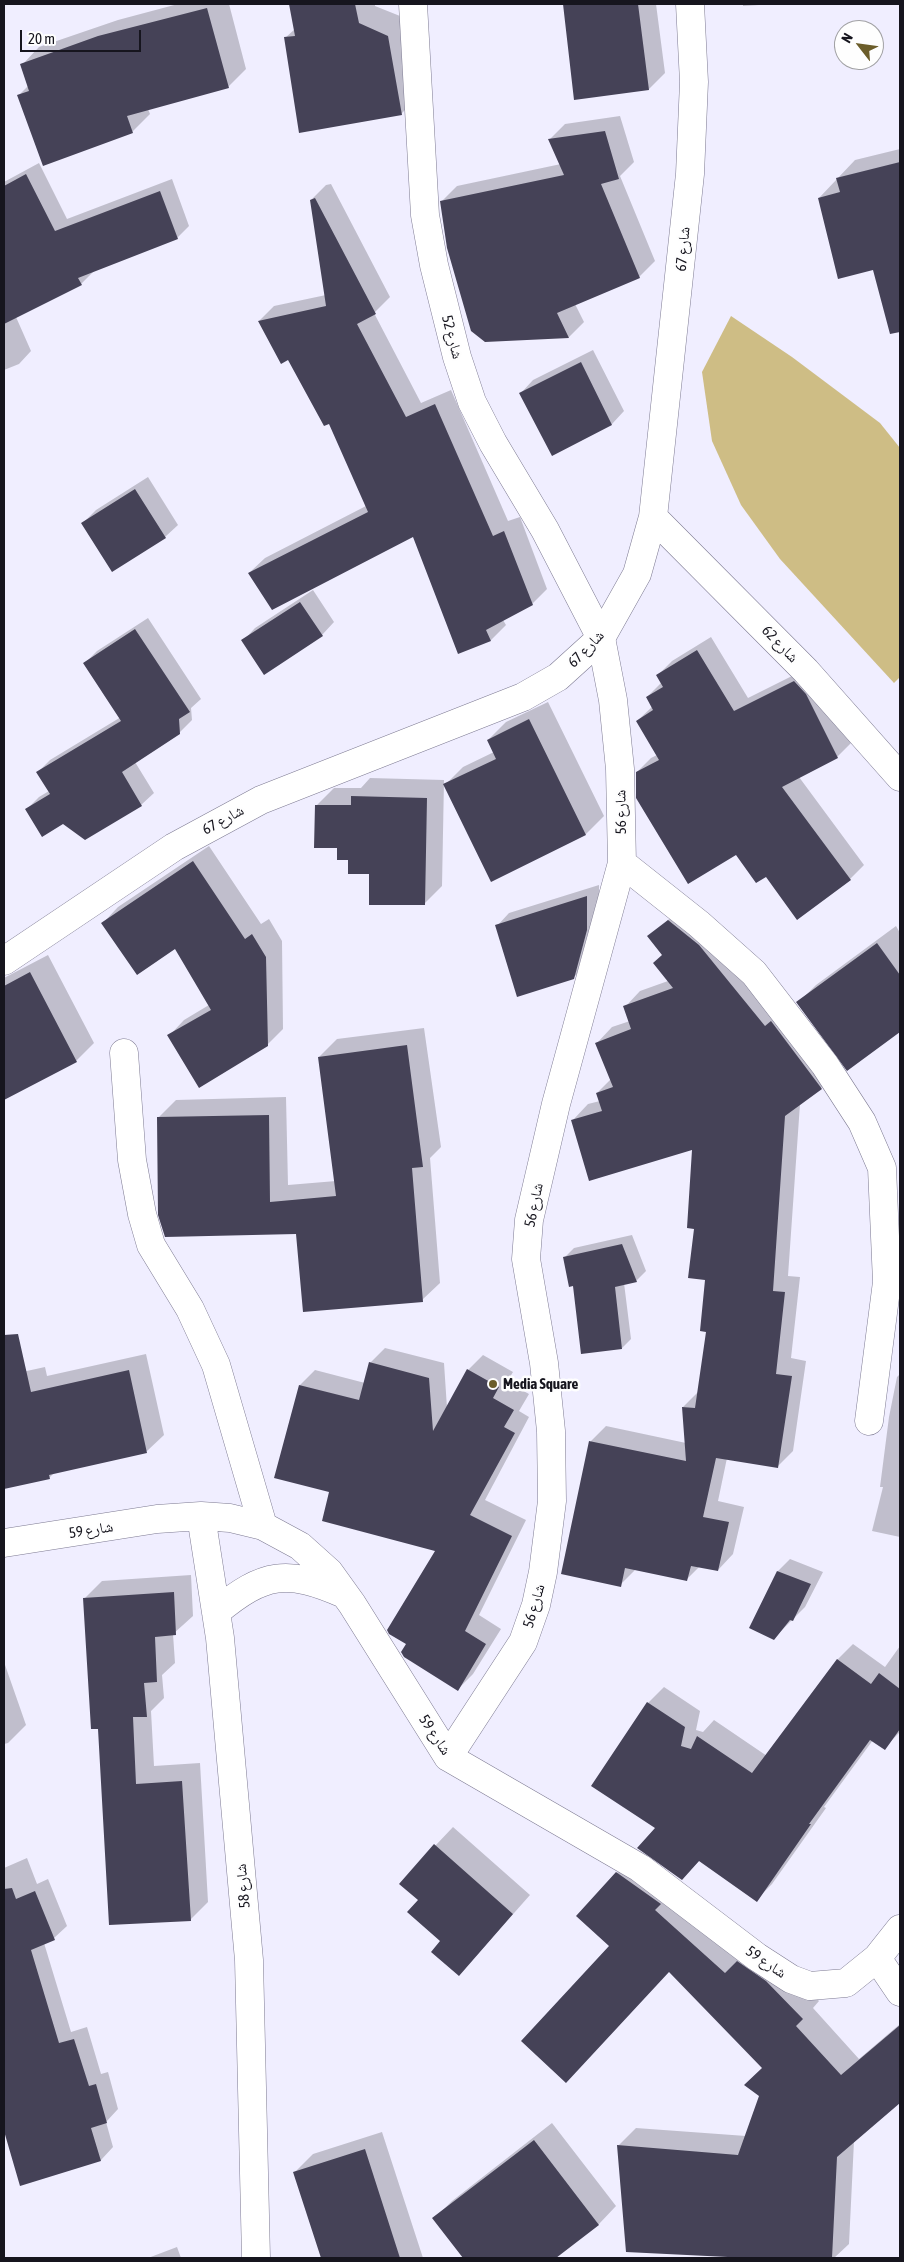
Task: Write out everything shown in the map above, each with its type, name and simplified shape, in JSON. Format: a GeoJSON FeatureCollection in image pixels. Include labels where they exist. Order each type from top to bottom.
{"type":"FeatureCollection","features":[{"type":"Feature","properties":{"kind":"street","name":"شارع 52"},"geometry":{"type":"LineString","coordinates":[[414,4],[425,215],[434,265],[457,357],[472,402],[493,443],[545,530],[601,638]]}},
{"type":"Feature","properties":{"kind":"street","name":"شارع 67"},"geometry":{"type":"LineString","coordinates":[[4,961],[174,847],[252,804],[523,698],[558,676],[601,638],[637,574],[654,517],[690,174],[694,82],[690,4]]}},
{"type":"Feature","properties":{"kind":"street","name":"شارع 62"},"geometry":{"type":"LineString","coordinates":[[654,517],[806,671],[900,777]]}},
{"type":"Feature","properties":{"kind":"street","name":"شارع 56"},"geometry":{"type":"LineString","coordinates":[[448,1757],[523,1642],[536,1605],[543,1572],[552,1501],[551,1431],[544,1364],[526,1259],[529,1220],[556,1104],[622,863],[619,759],[613,700],[601,638]]}},
{"type":"Feature","properties":{"kind":"street"},"geometry":{"type":"LineString","coordinates":[[622,863],[699,924],[754,973],[825,1065],[862,1122],[870,1140],[882,1168],[887,1282],[869,1420]]}},
{"type":"Feature","properties":{"kind":"street"},"geometry":{"type":"LineString","coordinates":[[124,1053],[132,1160],[142,1214],[151,1245],[190,1309],[216,1365],[263,1526]]}},
{"type":"Feature","properties":{"kind":"street","name":"شارع 59"},"geometry":{"type":"LineString","coordinates":[[4,1543],[157,1519],[201,1516],[230,1518],[263,1526],[300,1546],[329,1572],[346,1595],[448,1757],[640,1868],[757,1958],[791,1979],[810,1986],[846,1982],[877,1958],[900,1929]]}},
{"type":"Feature","properties":{"kind":"street","name":"شارع 58"},"geometry":{"type":"LineString","coordinates":[[201,1516],[216,1612],[235,1792],[249,1960],[256,2258]]}},
{"type":"Feature","properties":{"kind":"street"},"geometry":{"type":"LineString","coordinates":[[216,1612],[238,1594],[256,1584],[280,1577],[302,1579],[346,1595]]}},
{"type":"Feature","properties":{"kind":"street"},"geometry":{"type":"LineString","coordinates":[[877,1958],[900,1992]]}},
{"type":"Feature","properties":{"kind":"shaded area"},"geometry":{"type":"Polygon","coordinates":[[[731,316],[792,357],[880,423],[900,448],[900,677],[894,683],[780,559],[741,505],[712,441],[702,372],[731,316]]]}},
{"type":"Feature","properties":{"kind":"building"},"geometry":{"type":"Polygon","coordinates":[[[289,4],[355,4],[359,23],[388,36],[402,115],[299,133],[284,37],[295,36],[289,4]]]}},
{"type":"Feature","properties":{"kind":"building"},"geometry":{"type":"Polygon","coordinates":[[[563,4],[638,4],[649,90],[574,100],[563,4]]]}},
{"type":"Feature","properties":{"kind":"building"},"geometry":{"type":"Polygon","coordinates":[[[207,8],[229,88],[127,116],[133,133],[43,166],[17,95],[29,91],[20,64],[98,36],[207,8]]]}},
{"type":"Feature","properties":{"kind":"building"},"geometry":{"type":"Polygon","coordinates":[[[605,131],[619,179],[601,184],[640,278],[557,313],[569,338],[485,342],[471,331],[447,248],[440,201],[564,175],[548,139],[605,131]]]}},
{"type":"Feature","properties":{"kind":"building"},"geometry":{"type":"Polygon","coordinates":[[[900,162],[900,332],[890,334],[873,270],[838,279],[818,198],[840,192],[836,178],[900,162]]]}},
{"type":"Feature","properties":{"kind":"building"},"geometry":{"type":"Polygon","coordinates":[[[26,174],[55,231],[160,191],[178,239],[78,278],[82,285],[4,324],[4,186],[26,174]]]}},
{"type":"Feature","properties":{"kind":"building"},"geometry":{"type":"Polygon","coordinates":[[[315,198],[376,314],[357,324],[406,417],[435,404],[493,536],[504,531],[533,605],[486,630],[491,641],[458,654],[413,537],[272,610],[248,573],[368,512],[329,424],[324,426],[288,360],[281,364],[258,321],[326,306],[310,200],[315,198]]]}},
{"type":"Feature","properties":{"kind":"building"},"geometry":{"type":"Polygon","coordinates":[[[581,362],[612,425],[552,456],[519,393],[581,362]]]}},
{"type":"Feature","properties":{"kind":"building"},"geometry":{"type":"Polygon","coordinates":[[[135,489],[166,538],[112,572],[81,523],[135,489]]]}},
{"type":"Feature","properties":{"kind":"building"},"geometry":{"type":"Polygon","coordinates":[[[300,602],[323,636],[264,675],[241,640],[300,602]]]}},
{"type":"Feature","properties":{"kind":"building"},"geometry":{"type":"Polygon","coordinates":[[[135,629],[190,712],[179,719],[180,734],[122,772],[142,806],[85,840],[63,824],[42,837],[25,809],[50,794],[36,772],[121,721],[83,663],[135,629]]]}},
{"type":"Feature","properties":{"kind":"building"},"geometry":{"type":"Polygon","coordinates":[[[697,650],[734,711],[794,681],[806,694],[838,758],[782,787],[851,880],[797,920],[766,877],[756,883],[736,855],[688,884],[636,798],[636,772],[659,760],[636,721],[653,710],[646,697],[663,687],[656,675],[697,650]]]}},
{"type":"Feature","properties":{"kind":"building"},"geometry":{"type":"Polygon","coordinates":[[[529,719],[586,835],[491,882],[443,784],[496,759],[487,740],[529,719]]]}},
{"type":"Feature","properties":{"kind":"building"},"geometry":{"type":"Polygon","coordinates":[[[351,796],[427,798],[425,905],[369,905],[369,874],[348,874],[348,860],[337,860],[337,848],[314,848],[315,805],[351,805],[351,796]]]}},
{"type":"Feature","properties":{"kind":"building"},"geometry":{"type":"Polygon","coordinates":[[[193,861],[245,939],[252,934],[266,957],[268,1046],[199,1088],[167,1035],[211,1010],[175,949],[137,975],[101,923],[193,861]]]}},
{"type":"Feature","properties":{"kind":"building"},"geometry":{"type":"Polygon","coordinates":[[[587,896],[587,930],[574,979],[517,997],[495,925],[587,896]]]}},
{"type":"Feature","properties":{"kind":"building"},"geometry":{"type":"Polygon","coordinates":[[[668,920],[699,945],[765,1026],[771,1021],[822,1089],[785,1116],[773,1291],[785,1292],[776,1374],[792,1376],[778,1468],[716,1458],[703,1517],[729,1522],[718,1571],[691,1566],[687,1581],[625,1568],[621,1587],[561,1574],[589,1441],[686,1461],[682,1407],[695,1408],[706,1332],[700,1331],[705,1280],[688,1278],[694,1229],[687,1228],[692,1150],[589,1181],[571,1120],[602,1111],[596,1093],[613,1087],[595,1043],[631,1029],[623,1006],[673,988],[653,963],[662,955],[647,936],[668,920]]]}},
{"type":"Feature","properties":{"kind":"building"},"geometry":{"type":"Polygon","coordinates":[[[877,943],[900,975],[900,1032],[847,1071],[796,1002],[877,943]]]}},
{"type":"Feature","properties":{"kind":"building"},"geometry":{"type":"Polygon","coordinates":[[[30,972],[77,1062],[4,1100],[4,986],[30,972]]]}},
{"type":"Feature","properties":{"kind":"building"},"geometry":{"type":"Polygon","coordinates":[[[407,1045],[423,1167],[412,1168],[423,1302],[303,1312],[296,1234],[165,1237],[158,1215],[157,1117],[269,1115],[270,1202],[336,1196],[318,1057],[407,1045]]]}},
{"type":"Feature","properties":{"kind":"building"},"geometry":{"type":"Polygon","coordinates":[[[622,1244],[637,1282],[615,1287],[622,1349],[581,1354],[573,1286],[569,1287],[563,1257],[622,1244]]]}},
{"type":"Feature","properties":{"kind":"building"},"geometry":{"type":"Polygon","coordinates":[[[18,1334],[31,1392],[129,1370],[147,1453],[49,1475],[50,1479],[4,1489],[4,1335],[18,1334]]]}},
{"type":"Feature","properties":{"kind":"building"},"geometry":{"type":"Polygon","coordinates":[[[369,1362],[429,1378],[433,1431],[467,1369],[499,1387],[493,1398],[514,1410],[504,1427],[515,1433],[470,1515],[512,1536],[465,1631],[486,1644],[458,1691],[404,1657],[401,1652],[406,1644],[389,1634],[387,1630],[435,1551],[322,1521],[329,1492],[274,1478],[299,1385],[359,1400],[369,1362]]]}},
{"type":"Feature","properties":{"kind":"building"},"geometry":{"type":"Polygon","coordinates":[[[777,1571],[811,1584],[793,1621],[790,1620],[774,1640],[749,1628],[777,1571]]]}},
{"type":"Feature","properties":{"kind":"building"},"geometry":{"type":"Polygon","coordinates":[[[174,1592],[176,1635],[155,1637],[157,1682],[144,1683],[147,1717],[133,1717],[136,1784],[182,1781],[191,1921],[109,1925],[98,1729],[91,1729],[83,1598],[174,1592]]]}},
{"type":"Feature","properties":{"kind":"building"},"geometry":{"type":"Polygon","coordinates":[[[837,1659],[871,1684],[879,1673],[900,1689],[900,1729],[885,1750],[870,1740],[809,1824],[811,1824],[757,1902],[699,1861],[682,1880],[637,1848],[655,1828],[591,1786],[647,1702],[685,1727],[681,1746],[691,1749],[697,1736],[752,1773],[837,1659]]]}},
{"type":"Feature","properties":{"kind":"building"},"geometry":{"type":"Polygon","coordinates":[[[434,1844],[513,1914],[459,1976],[431,1952],[440,1941],[407,1912],[418,1900],[399,1884],[434,1844]]]}},
{"type":"Feature","properties":{"kind":"building"},"geometry":{"type":"Polygon","coordinates":[[[616,1872],[661,1904],[655,1910],[725,1973],[737,1961],[766,1981],[803,2019],[796,2026],[841,2075],[900,2025],[900,2103],[837,2157],[832,2258],[748,2258],[626,2252],[617,2145],[738,2155],[759,2096],[744,2085],[762,2068],[669,1972],[566,2083],[521,2041],[609,1946],[576,1916],[616,1872]]]}},
{"type":"Feature","properties":{"kind":"building"},"geometry":{"type":"Polygon","coordinates":[[[12,1888],[16,1899],[35,1891],[55,1940],[31,1950],[59,2043],[74,2039],[89,2086],[96,2084],[107,2123],[91,2128],[101,2161],[20,2186],[4,2131],[4,1889],[12,1888]]]}},
{"type":"Feature","properties":{"kind":"building"},"geometry":{"type":"Polygon","coordinates":[[[534,2140],[599,2225],[556,2258],[463,2258],[432,2218],[534,2140]]]}},
{"type":"Feature","properties":{"kind":"building"},"geometry":{"type":"Polygon","coordinates":[[[365,2149],[400,2258],[321,2258],[293,2172],[365,2149]]]}},
{"type":"Feature","properties":{"kind":"place","name":"Media Square"},"geometry":{"type":"Point","coordinates":[493,1384]}}]}
